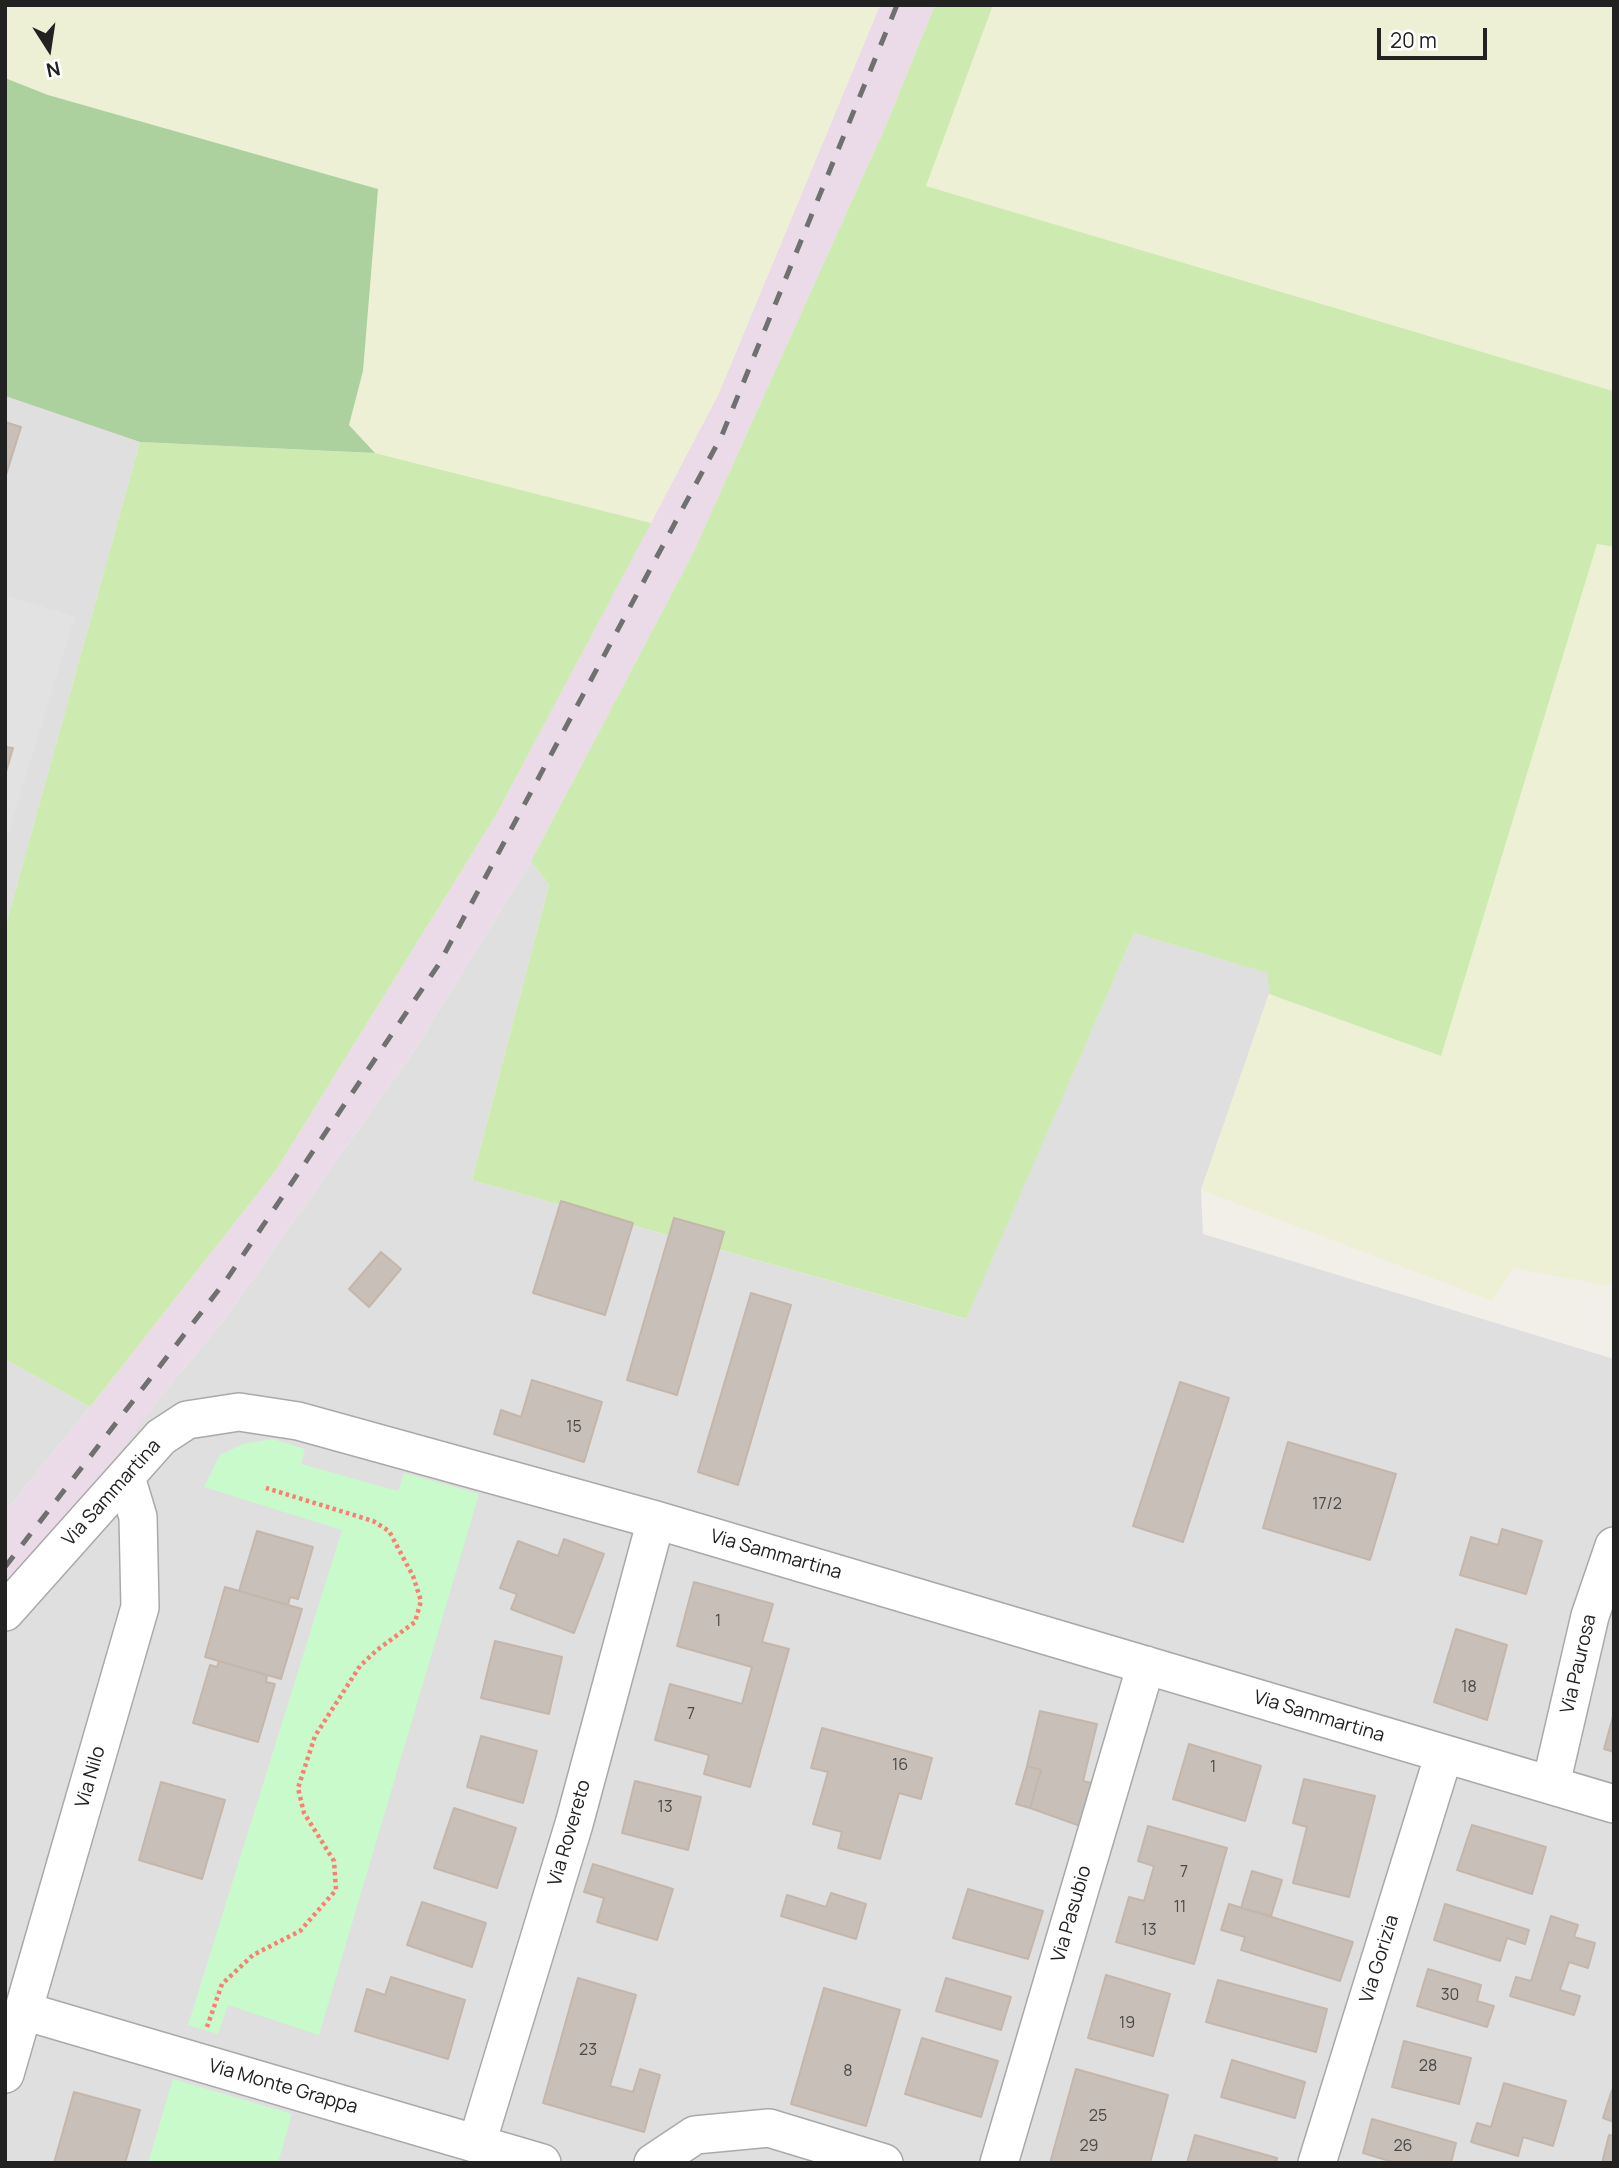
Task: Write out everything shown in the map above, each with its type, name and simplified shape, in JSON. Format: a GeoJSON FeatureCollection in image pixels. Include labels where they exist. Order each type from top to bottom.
{"type":"FeatureCollection","features":[{"type":"Feature","properties":{"kind":"street","name":"Via Sammartina"},"geometry":{"type":"LineString","coordinates":[[5,1612],[161,1437],[187,1420],[239,1412],[298,1420],[656,1520],[1614,1804]]}},
{"type":"Feature","properties":{"kind":"street","name":"Via Nilo"},"geometry":{"type":"LineString","coordinates":[[5,2074],[140,1607],[138,1517],[126,1477]]}},
{"type":"Feature","properties":{"kind":"street","name":"Via Rovereto"},"geometry":{"type":"LineString","coordinates":[[477,2143],[574,1824],[656,1520]]}},
{"type":"Feature","properties":{"kind":"street","name":"Via Paurosa"},"geometry":{"type":"LineString","coordinates":[[1551,1784],[1590,1616],[1614,1546]]}},
{"type":"Feature","properties":{"kind":"street","name":"Via Pasubio"},"geometry":{"type":"LineString","coordinates":[[999,2163],[1146,1664]]}},
{"type":"Feature","properties":{"kind":"street","name":"Via Gorizia"},"geometry":{"type":"LineString","coordinates":[[1317,2163],[1444,1754]]}},
{"type":"Feature","properties":{"kind":"street","name":"Via Monte Grappa"},"geometry":{"type":"LineString","coordinates":[[24,2011],[542,2163]]}},
{"type":"Feature","properties":{"kind":"street"},"geometry":{"type":"LineString","coordinates":[[653,2163],[695,2135],[769,2129],[884,2163]]}},
{"type":"Feature","properties":{"kind":"path"},"geometry":{"type":"LineString","coordinates":[[195,2061],[222,1984],[253,1955],[300,1931],[336,1890],[334,1861],[304,1813],[298,1788],[315,1736],[359,1666],[415,1622],[421,1601],[413,1576],[389,1531],[373,1521],[266,1488]]}},
{"type":"Feature","properties":{"kind":"shaded area"},"geometry":{"type":"Polygon","coordinates":[[[880,5],[935,5],[887,123],[692,555],[531,861],[415,1049],[226,1317],[166,1390],[28,1574],[5,1599],[5,1512],[276,1170],[496,815],[718,395],[880,5]]]}},
{"type":"Feature","properties":{"kind":"shaded area"},"geometry":{"type":"Polygon","coordinates":[[[5,396],[140,442],[5,928],[5,396]]]}},
{"type":"Feature","properties":{"kind":"shaded area"},"geometry":{"type":"Polygon","coordinates":[[[5,595],[75,617],[5,844],[5,595]]]}},
{"type":"Feature","properties":{"kind":"shaded area"},"geometry":{"type":"Polygon","coordinates":[[[531,861],[549,885],[472,1180],[965,1319],[1134,933],[1269,973],[1269,994],[1201,1190],[1203,1234],[1614,1359],[1614,2163],[5,2163],[5,1599],[166,1390],[226,1317],[415,1049],[531,861]]]}},
{"type":"Feature","properties":{"kind":"shaded area"},"geometry":{"type":"Polygon","coordinates":[[[5,1359],[90,1407],[5,1512],[5,1359]]]}},
{"type":"Feature","properties":{"kind":"green space"},"geometry":{"type":"Polygon","coordinates":[[[5,5],[880,5],[718,395],[651,523],[375,453],[349,425],[363,371],[48,95],[5,78],[5,5]]]}},
{"type":"Feature","properties":{"kind":"green space"},"geometry":{"type":"Polygon","coordinates":[[[935,5],[993,5],[926,186],[1613,391],[1614,397],[1614,547],[1597,544],[1441,1056],[1269,994],[1268,973],[1134,933],[966,1319],[472,1180],[549,885],[531,861],[692,555],[887,123],[935,5]]]}},
{"type":"Feature","properties":{"kind":"green space"},"geometry":{"type":"Polygon","coordinates":[[[993,5],[1614,5],[1614,397],[1613,391],[925,186],[993,5]]]}},
{"type":"Feature","properties":{"kind":"green space"},"geometry":{"type":"Polygon","coordinates":[[[5,78],[48,95],[378,189],[363,371],[349,425],[375,453],[140,442],[5,396],[5,78]]]}},
{"type":"Feature","properties":{"kind":"green space"},"geometry":{"type":"Polygon","coordinates":[[[140,442],[375,453],[651,523],[496,815],[276,1170],[90,1407],[5,1359],[5,928],[140,442]]]}},
{"type":"Feature","properties":{"kind":"green space"},"geometry":{"type":"Polygon","coordinates":[[[1597,544],[1614,547],[1614,1287],[1513,1268],[1492,1301],[1201,1190],[1269,994],[1441,1056],[1597,544]]]}},
{"type":"Feature","properties":{"kind":"green space"},"geometry":{"type":"Polygon","coordinates":[[[273,1439],[305,1449],[301,1464],[398,1491],[404,1473],[479,1494],[319,2035],[228,2005],[218,2034],[188,2025],[342,1530],[204,1487],[220,1455],[243,1444],[273,1439]]]}},
{"type":"Feature","properties":{"kind":"green space"},"geometry":{"type":"Polygon","coordinates":[[[173,2079],[292,2114],[278,2163],[148,2163],[173,2079]]]}},
{"type":"Feature","properties":{"kind":"building"},"geometry":{"type":"Polygon","coordinates":[[[5,422],[21,427],[5,478],[5,422]]]}},
{"type":"Feature","properties":{"kind":"building"},"geometry":{"type":"Polygon","coordinates":[[[5,747],[13,748],[5,775],[5,747]]]}},
{"type":"Feature","properties":{"kind":"building"},"geometry":{"type":"Polygon","coordinates":[[[561,1201],[633,1223],[605,1315],[533,1293],[561,1201]]]}},
{"type":"Feature","properties":{"kind":"building"},"geometry":{"type":"Polygon","coordinates":[[[674,1218],[724,1232],[677,1395],[627,1380],[674,1218]]]}},
{"type":"Feature","properties":{"kind":"building"},"geometry":{"type":"Polygon","coordinates":[[[381,1252],[401,1269],[369,1307],[349,1289],[381,1252]]]}},
{"type":"Feature","properties":{"kind":"building"},"geometry":{"type":"Polygon","coordinates":[[[751,1293],[791,1305],[738,1485],[698,1472],[751,1293]]]}},
{"type":"Feature","properties":{"kind":"building"},"geometry":{"type":"Polygon","coordinates":[[[532,1380],[602,1402],[584,1462],[494,1434],[501,1410],[521,1417],[532,1380]]]}},
{"type":"Feature","properties":{"kind":"building"},"geometry":{"type":"Polygon","coordinates":[[[1180,1382],[1229,1398],[1183,1542],[1133,1526],[1180,1382]]]}},
{"type":"Feature","properties":{"kind":"building"},"geometry":{"type":"Polygon","coordinates":[[[1288,1442],[1396,1474],[1370,1560],[1263,1528],[1288,1442]]]}},
{"type":"Feature","properties":{"kind":"building"},"geometry":{"type":"Polygon","coordinates":[[[1502,1529],[1542,1541],[1526,1594],[1460,1575],[1471,1537],[1498,1545],[1502,1529]]]}},
{"type":"Feature","properties":{"kind":"building"},"geometry":{"type":"Polygon","coordinates":[[[257,1531],[313,1547],[298,1599],[290,1597],[288,1605],[239,1591],[257,1531]]]}},
{"type":"Feature","properties":{"kind":"building"},"geometry":{"type":"Polygon","coordinates":[[[564,1539],[604,1554],[574,1633],[511,1609],[517,1594],[500,1588],[518,1541],[558,1556],[564,1539]]]}},
{"type":"Feature","properties":{"kind":"building"},"geometry":{"type":"Polygon","coordinates":[[[694,1582],[773,1604],[762,1642],[789,1649],[750,1787],[704,1774],[709,1755],[655,1740],[670,1684],[742,1704],[752,1667],[677,1646],[694,1582]]]}},
{"type":"Feature","properties":{"kind":"building"},"geometry":{"type":"Polygon","coordinates":[[[225,1587],[302,1609],[281,1679],[205,1657],[225,1587]]]}},
{"type":"Feature","properties":{"kind":"building"},"geometry":{"type":"Polygon","coordinates":[[[1456,1629],[1507,1645],[1487,1720],[1434,1702],[1456,1629]]]}},
{"type":"Feature","properties":{"kind":"building"},"geometry":{"type":"Polygon","coordinates":[[[495,1641],[562,1657],[549,1714],[481,1698],[495,1641]]]}},
{"type":"Feature","properties":{"kind":"building"},"geometry":{"type":"Polygon","coordinates":[[[219,1661],[267,1675],[266,1682],[275,1684],[258,1742],[193,1723],[210,1665],[217,1667],[219,1661]]]}},
{"type":"Feature","properties":{"kind":"building"},"geometry":{"type":"Polygon","coordinates":[[[1040,1711],[1097,1724],[1083,1781],[1096,1784],[1086,1828],[1030,1808],[1041,1770],[1027,1766],[1040,1711]]]}},
{"type":"Feature","properties":{"kind":"building"},"geometry":{"type":"Polygon","coordinates":[[[1614,1713],[1614,1752],[1604,1749],[1614,1713]]]}},
{"type":"Feature","properties":{"kind":"building"},"geometry":{"type":"Polygon","coordinates":[[[822,1728],[932,1758],[921,1799],[899,1793],[880,1859],[838,1848],[842,1832],[813,1824],[828,1772],[811,1768],[822,1728]]]}},
{"type":"Feature","properties":{"kind":"building"},"geometry":{"type":"Polygon","coordinates":[[[481,1736],[537,1751],[523,1803],[467,1787],[481,1736]]]}},
{"type":"Feature","properties":{"kind":"building"},"geometry":{"type":"Polygon","coordinates":[[[1189,1744],[1261,1766],[1245,1821],[1173,1799],[1189,1744]]]}},
{"type":"Feature","properties":{"kind":"building"},"geometry":{"type":"Polygon","coordinates":[[[1027,1766],[1041,1770],[1030,1808],[1016,1804],[1027,1766]]]}},
{"type":"Feature","properties":{"kind":"building"},"geometry":{"type":"Polygon","coordinates":[[[1304,1779],[1375,1796],[1349,1897],[1293,1883],[1307,1827],[1293,1823],[1304,1779]]]}},
{"type":"Feature","properties":{"kind":"building"},"geometry":{"type":"Polygon","coordinates":[[[635,1781],[701,1797],[688,1850],[622,1833],[635,1781]]]}},
{"type":"Feature","properties":{"kind":"building"},"geometry":{"type":"Polygon","coordinates":[[[161,1782],[225,1800],[202,1879],[139,1860],[161,1782]]]}},
{"type":"Feature","properties":{"kind":"building"},"geometry":{"type":"Polygon","coordinates":[[[454,1808],[516,1828],[497,1888],[434,1868],[454,1808]]]}},
{"type":"Feature","properties":{"kind":"building"},"geometry":{"type":"Polygon","coordinates":[[[1472,1825],[1546,1847],[1532,1894],[1457,1870],[1472,1825]]]}},
{"type":"Feature","properties":{"kind":"building"},"geometry":{"type":"Polygon","coordinates":[[[1148,1826],[1227,1848],[1194,1964],[1116,1942],[1129,1897],[1144,1901],[1154,1866],[1138,1861],[1148,1826]]]}},
{"type":"Feature","properties":{"kind":"building"},"geometry":{"type":"Polygon","coordinates":[[[593,1864],[673,1889],[657,1940],[597,1922],[604,1898],[584,1892],[593,1864]]]}},
{"type":"Feature","properties":{"kind":"building"},"geometry":{"type":"Polygon","coordinates":[[[1252,1871],[1282,1880],[1271,1916],[1241,1908],[1252,1871]]]}},
{"type":"Feature","properties":{"kind":"building"},"geometry":{"type":"Polygon","coordinates":[[[968,1889],[1043,1911],[1028,1959],[953,1938],[968,1889]]]}},
{"type":"Feature","properties":{"kind":"building"},"geometry":{"type":"Polygon","coordinates":[[[831,1893],[866,1904],[856,1939],[781,1916],[787,1895],[826,1907],[831,1893]]]}},
{"type":"Feature","properties":{"kind":"building"},"geometry":{"type":"Polygon","coordinates":[[[422,1902],[486,1923],[472,1967],[407,1945],[422,1902]]]}},
{"type":"Feature","properties":{"kind":"building"},"geometry":{"type":"Polygon","coordinates":[[[1229,1904],[1353,1942],[1340,1981],[1241,1950],[1245,1937],[1221,1930],[1229,1904]]]}},
{"type":"Feature","properties":{"kind":"building"},"geometry":{"type":"Polygon","coordinates":[[[1445,1904],[1529,1930],[1525,1944],[1507,1938],[1500,1961],[1434,1940],[1445,1904]]]}},
{"type":"Feature","properties":{"kind":"building"},"geometry":{"type":"Polygon","coordinates":[[[1551,1916],[1578,1925],[1574,1937],[1595,1943],[1588,1968],[1569,1962],[1560,1990],[1580,1996],[1574,2015],[1510,1996],[1516,1977],[1531,1981],[1551,1916]]]}},
{"type":"Feature","properties":{"kind":"building"},"geometry":{"type":"Polygon","coordinates":[[[1428,1969],[1481,1985],[1477,2001],[1494,2006],[1487,2027],[1417,2006],[1428,1969]]]}},
{"type":"Feature","properties":{"kind":"building"},"geometry":{"type":"Polygon","coordinates":[[[1106,1975],[1170,1994],[1153,2056],[1088,2038],[1106,1975]]]}},
{"type":"Feature","properties":{"kind":"building"},"geometry":{"type":"Polygon","coordinates":[[[391,1977],[465,2000],[448,2059],[355,2031],[367,1989],[385,1995],[391,1977]]]}},
{"type":"Feature","properties":{"kind":"building"},"geometry":{"type":"Polygon","coordinates":[[[578,1978],[636,1995],[610,2086],[633,2092],[640,2069],[660,2075],[644,2132],[543,2103],[578,1978]]]}},
{"type":"Feature","properties":{"kind":"building"},"geometry":{"type":"Polygon","coordinates":[[[946,1978],[1011,1997],[1001,2030],[936,2011],[946,1978]]]}},
{"type":"Feature","properties":{"kind":"building"},"geometry":{"type":"Polygon","coordinates":[[[1218,1980],[1327,2009],[1316,2052],[1206,2022],[1218,1980]]]}},
{"type":"Feature","properties":{"kind":"building"},"geometry":{"type":"Polygon","coordinates":[[[824,1988],[900,2010],[866,2126],[791,2104],[824,1988]]]}},
{"type":"Feature","properties":{"kind":"building"},"geometry":{"type":"Polygon","coordinates":[[[922,2038],[998,2061],[981,2117],[905,2094],[922,2038]]]}},
{"type":"Feature","properties":{"kind":"building"},"geometry":{"type":"Polygon","coordinates":[[[1404,2041],[1471,2058],[1459,2104],[1392,2087],[1404,2041]]]}},
{"type":"Feature","properties":{"kind":"building"},"geometry":{"type":"Polygon","coordinates":[[[1232,2060],[1305,2082],[1295,2118],[1221,2097],[1232,2060]]]}},
{"type":"Feature","properties":{"kind":"building"},"geometry":{"type":"Polygon","coordinates":[[[1076,2069],[1168,2095],[1150,2163],[1050,2163],[1076,2069]]]}},
{"type":"Feature","properties":{"kind":"building"},"geometry":{"type":"Polygon","coordinates":[[[1504,2083],[1566,2101],[1553,2146],[1523,2137],[1518,2156],[1471,2142],[1477,2123],[1491,2127],[1504,2083]]]}},
{"type":"Feature","properties":{"kind":"building"},"geometry":{"type":"Polygon","coordinates":[[[1612,2090],[1614,2091],[1614,2122],[1603,2118],[1612,2090]]]}},
{"type":"Feature","properties":{"kind":"building"},"geometry":{"type":"Polygon","coordinates":[[[74,2092],[140,2110],[125,2163],[54,2163],[74,2092]]]}},
{"type":"Feature","properties":{"kind":"building"},"geometry":{"type":"Polygon","coordinates":[[[1372,2119],[1456,2143],[1451,2163],[1396,2163],[1363,2153],[1372,2119]]]}},
{"type":"Feature","properties":{"kind":"building"},"geometry":{"type":"Polygon","coordinates":[[[1195,2135],[1277,2158],[1276,2163],[1187,2163],[1195,2135]]]}},
{"type":"Feature","properties":{"kind":"building"},"geometry":{"type":"Polygon","coordinates":[[[1609,2135],[1614,2136],[1614,2163],[1602,2163],[1609,2135]]]}},
{"type":"Feature","properties":{"kind":"railway"},"geometry":{"type":"LineString","coordinates":[[5,1567],[227,1279],[439,964],[722,435],[897,5]]}}]}
